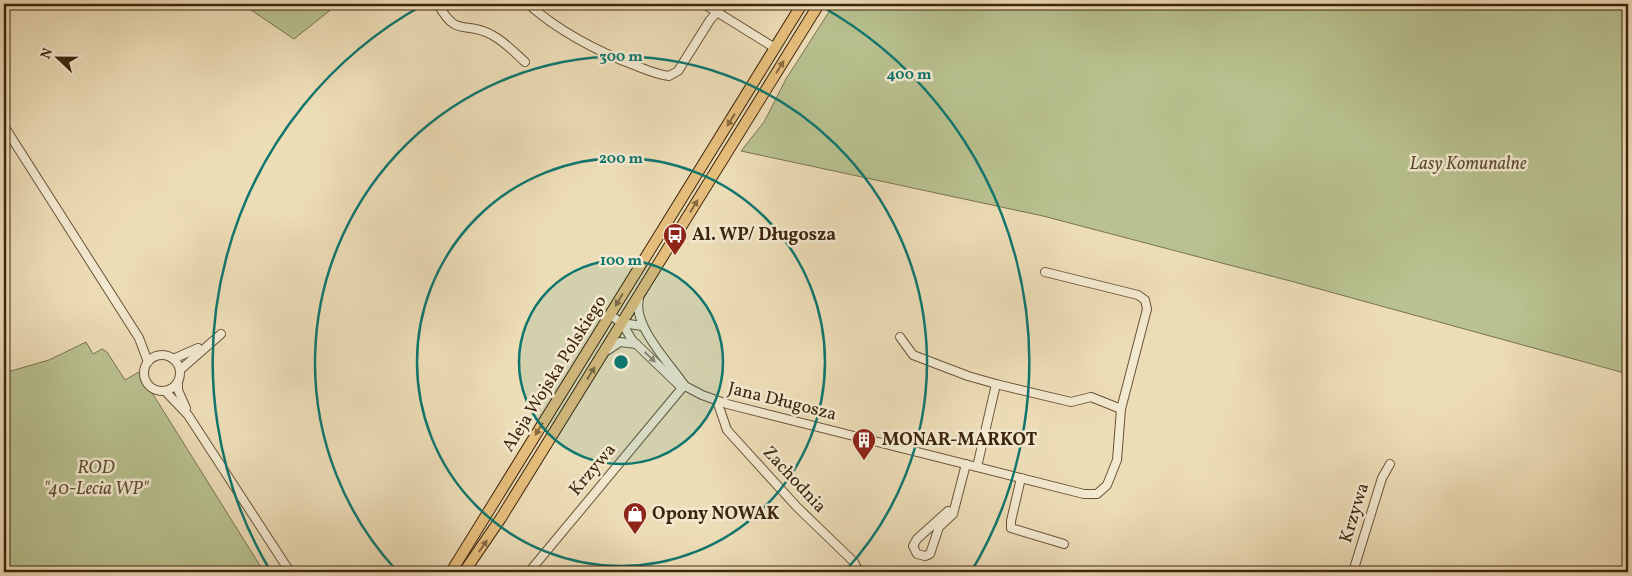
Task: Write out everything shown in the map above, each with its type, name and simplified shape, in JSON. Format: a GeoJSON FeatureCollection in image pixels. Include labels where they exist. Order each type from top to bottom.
{"type":"FeatureCollection","features":[{"type":"Feature","properties":{"kind":"main road","name":"Aleja Wojska Polskiego"},"geometry":{"type":"LineString","coordinates":[[451,572],[802,4]]}},
{"type":"Feature","properties":{"kind":"main road","name":"Aleja Wojska Polskiego"},"geometry":{"type":"LineString","coordinates":[[464,572],[486,541],[565,415],[819,4]]}},
{"type":"Feature","properties":{"kind":"main road"},"geometry":{"type":"LineString","coordinates":[[749,90],[761,98]]}},
{"type":"Feature","properties":{"kind":"main road"},"geometry":{"type":"LineString","coordinates":[[553,407],[565,415]]}},
{"type":"Feature","properties":{"kind":"street"},"geometry":{"type":"LineString","coordinates":[[438,4],[454,26],[490,34],[525,62]]}},
{"type":"Feature","properties":{"kind":"street"},"geometry":{"type":"LineString","coordinates":[[528,4],[564,31],[598,50],[655,73],[673,76],[710,20],[724,4]]}},
{"type":"Feature","properties":{"kind":"street"},"geometry":{"type":"LineString","coordinates":[[704,4],[775,48]]}},
{"type":"Feature","properties":{"kind":"street"},"geometry":{"type":"LineString","coordinates":[[4,126],[139,338],[148,362]]}},
{"type":"Feature","properties":{"kind":"street","name":"Jana Długosza"},"geometry":{"type":"LineString","coordinates":[[683,387],[717,401],[1021,478],[1079,492],[1097,494],[1110,481],[1118,452],[1121,408],[1147,309],[1145,300],[1138,296],[1045,272]]}},
{"type":"Feature","properties":{"kind":"street"},"geometry":{"type":"LineString","coordinates":[[641,292],[637,306],[642,326],[683,387]]}},
{"type":"Feature","properties":{"kind":"street"},"geometry":{"type":"LineString","coordinates":[[610,315],[622,323],[636,344],[683,387]]}},
{"type":"Feature","properties":{"kind":"street"},"geometry":{"type":"LineString","coordinates":[[622,323],[642,326]]}},
{"type":"Feature","properties":{"kind":"street"},"geometry":{"type":"LineString","coordinates":[[188,415],[178,390],[180,370],[207,344],[221,334]]}},
{"type":"Feature","properties":{"kind":"street"},"geometry":{"type":"LineString","coordinates":[[900,337],[913,354],[968,376],[1071,402],[1091,397],[1121,408]]}},
{"type":"Feature","properties":{"kind":"street"},"geometry":{"type":"LineString","coordinates":[[139,338],[158,356]]}},
{"type":"Feature","properties":{"kind":"street"},"geometry":{"type":"LineString","coordinates":[[602,355],[617,343],[636,344]]}},
{"type":"Feature","properties":{"kind":"street"},"geometry":{"type":"LineString","coordinates":[[173,359],[207,344]]}},
{"type":"Feature","properties":{"kind":"street"},"geometry":{"type":"LineString","coordinates":[[178,383],[165,391],[154,390],[146,381],[144,373],[148,362],[158,356],[165,355],[173,359],[180,370]]}},
{"type":"Feature","properties":{"kind":"street"},"geometry":{"type":"LineString","coordinates":[[977,467],[996,384]]}},
{"type":"Feature","properties":{"kind":"street","name":"Krzywa"},"geometry":{"type":"LineString","coordinates":[[529,572],[683,387]]}},
{"type":"Feature","properties":{"kind":"street"},"geometry":{"type":"LineString","coordinates":[[165,391],[188,415],[290,572]]}},
{"type":"Feature","properties":{"kind":"street","name":"Zachodnia"},"geometry":{"type":"LineString","coordinates":[[717,401],[727,430],[797,507],[854,562],[859,572]]}},
{"type":"Feature","properties":{"kind":"street"},"geometry":{"type":"LineString","coordinates":[[953,514],[948,511],[917,539],[913,546],[916,554],[925,556],[930,554],[939,527],[953,514],[966,464]]}},
{"type":"Feature","properties":{"kind":"street","name":"Krzywa"},"geometry":{"type":"LineString","coordinates":[[1353,572],[1382,478],[1390,464]]}},
{"type":"Feature","properties":{"kind":"street"},"geometry":{"type":"LineString","coordinates":[[1021,478],[1011,528],[1064,544]]}},
{"type":"Feature","properties":{"kind":"street"},"geometry":{"type":"LineString","coordinates":[[1079,492],[1082,483]]}},
{"type":"Feature","properties":{"kind":"green space"},"geometry":{"type":"Polygon","coordinates":[[[246,4],[338,4],[294,39],[248,8],[246,4]]]}},
{"type":"Feature","properties":{"kind":"green space","name":"Lasy Komunalne"},"geometry":{"type":"Polygon","coordinates":[[[834,4],[1628,4],[1628,374],[1294,282],[1043,216],[741,151],[764,122],[786,79],[834,4]]]}},
{"type":"Feature","properties":{"kind":"green space","name":"ROD \"40-Lecia WP\""},"geometry":{"type":"Polygon","coordinates":[[[86,342],[93,354],[102,349],[107,352],[125,380],[139,372],[264,572],[4,572],[4,373],[49,360],[86,342]]]}},
{"type":"Feature","properties":{"kind":"place","name":"Al. WP/ Długosza"},"geometry":{"type":"Point","coordinates":[675,256]}},
{"type":"Feature","properties":{"kind":"place","name":"MONAR-MARKOT"},"geometry":{"type":"Point","coordinates":[864,461]}},
{"type":"Feature","properties":{"kind":"place","name":"Opony NOWAK"},"geometry":{"type":"Point","coordinates":[635,535]}}]}
